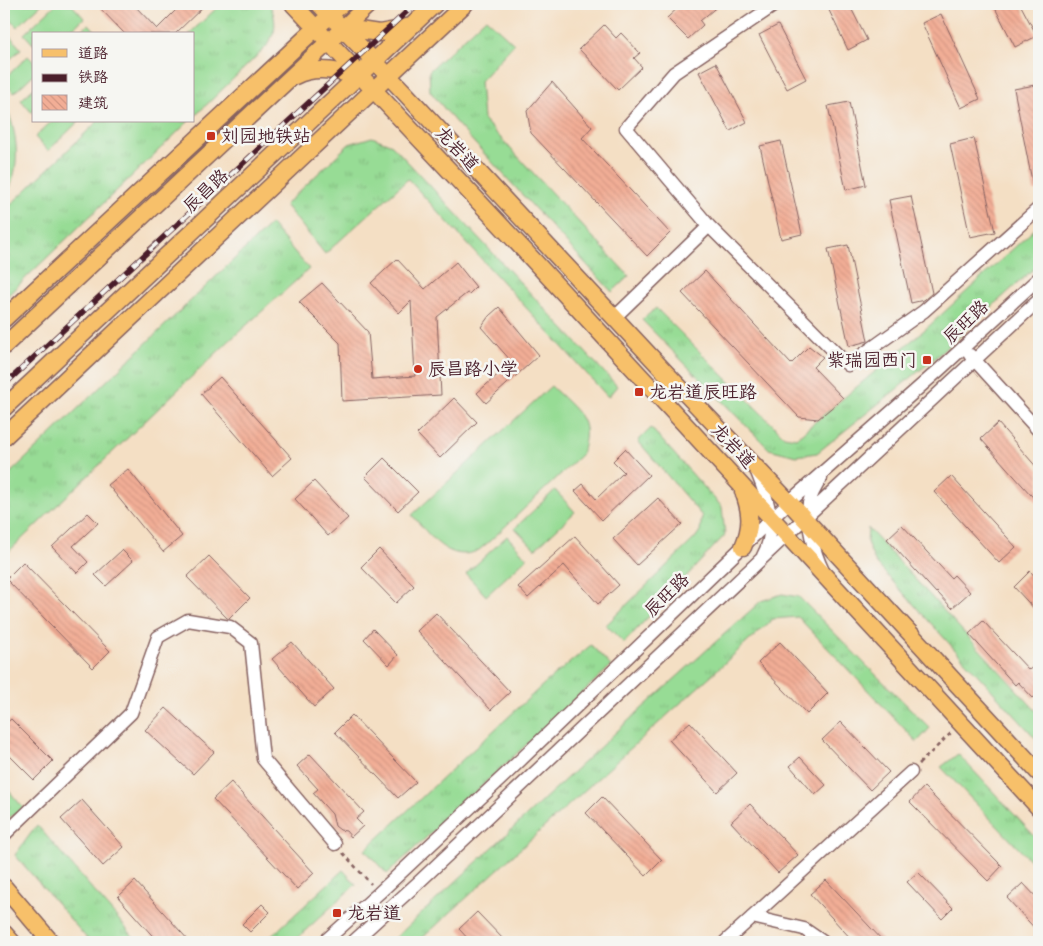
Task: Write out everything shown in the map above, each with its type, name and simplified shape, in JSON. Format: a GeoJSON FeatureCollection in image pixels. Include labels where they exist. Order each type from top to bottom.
{"type":"FeatureCollection","features":[{"type":"Feature","properties":{"kind":"main road"},"geometry":{"type":"LineString","coordinates":[[4,319],[322,18],[342,4]]}},
{"type":"Feature","properties":{"kind":"main road","name":"辰昌路"},"geometry":{"type":"LineString","coordinates":[[4,346],[369,4]]}},
{"type":"Feature","properties":{"kind":"main road"},"geometry":{"type":"LineString","coordinates":[[374,62],[435,4]]}},
{"type":"Feature","properties":{"kind":"main road"},"geometry":{"type":"LineString","coordinates":[[4,437],[371,80],[405,61],[465,4]]}},
{"type":"Feature","properties":{"kind":"main road"},"geometry":{"type":"LineString","coordinates":[[298,9],[322,18]]}},
{"type":"Feature","properties":{"kind":"main road","name":"龙岩道"},"geometry":{"type":"LineString","coordinates":[[322,18],[343,28],[374,62],[371,80]]}},
{"type":"Feature","properties":{"kind":"main road","name":"龙岩道"},"geometry":{"type":"LineString","coordinates":[[322,18],[329,42],[371,80],[524,250],[1039,808]]}},
{"type":"Feature","properties":{"kind":"main road"},"geometry":{"type":"LineString","coordinates":[[343,28],[378,33],[413,25]]}},
{"type":"Feature","properties":{"kind":"main road"},"geometry":{"type":"LineString","coordinates":[[411,101],[405,73],[405,49],[413,25]]}},
{"type":"Feature","properties":{"kind":"main road"},"geometry":{"type":"LineString","coordinates":[[291,78],[306,72],[324,70],[371,80]]}},
{"type":"Feature","properties":{"kind":"main road","name":"龙岩道"},"geometry":{"type":"LineString","coordinates":[[371,80],[401,93],[411,101],[614,318],[807,520],[1039,773]]}},
{"type":"Feature","properties":{"kind":"main road","name":"辰昌路"},"geometry":{"type":"LineString","coordinates":[[4,408],[371,80]]}},
{"type":"Feature","properties":{"kind":"main road"},"geometry":{"type":"LineString","coordinates":[[740,484],[749,508],[750,521],[749,534],[743,547]]}},
{"type":"Feature","properties":{"kind":"main road"},"geometry":{"type":"LineString","coordinates":[[4,887],[51,942]]}},
{"type":"Feature","properties":{"kind":"main road"},"geometry":{"type":"LineString","coordinates":[[4,933],[12,942]]}},
{"type":"Feature","properties":{"kind":"street"},"geometry":{"type":"LineString","coordinates":[[776,4],[674,73],[626,128],[709,226],[848,365],[924,311],[1039,208]]}},
{"type":"Feature","properties":{"kind":"street"},"geometry":{"type":"LineString","coordinates":[[614,318],[709,226]]}},
{"type":"Feature","properties":{"kind":"street","name":"辰旺路"},"geometry":{"type":"LineString","coordinates":[[324,942],[507,773],[789,502],[964,348],[1039,278]]}},
{"type":"Feature","properties":{"kind":"street","name":"辰旺路"},"geometry":{"type":"LineString","coordinates":[[353,942],[760,560],[787,535],[807,520],[1039,300]]}},
{"type":"Feature","properties":{"kind":"street"},"geometry":{"type":"LineString","coordinates":[[964,348],[1039,431]]}},
{"type":"Feature","properties":{"kind":"street"},"geometry":{"type":"LineString","coordinates":[[755,466],[771,519],[769,541],[760,560]]}},
{"type":"Feature","properties":{"kind":"street"},"geometry":{"type":"LineString","coordinates":[[826,470],[815,487],[807,520],[817,555],[827,578]]}},
{"type":"Feature","properties":{"kind":"street"},"geometry":{"type":"LineString","coordinates":[[4,835],[131,714],[158,637],[188,620],[230,627],[251,643],[262,759],[335,844]]}},
{"type":"Feature","properties":{"kind":"street"},"geometry":{"type":"LineString","coordinates":[[725,942],[910,772]]}},
{"type":"Feature","properties":{"kind":"street"},"geometry":{"type":"LineString","coordinates":[[752,917],[804,929],[822,942]]}},
{"type":"Feature","properties":{"kind":"path"},"geometry":{"type":"LineString","coordinates":[[910,772],[961,723]]}},
{"type":"Feature","properties":{"kind":"path"},"geometry":{"type":"LineString","coordinates":[[335,844],[379,893]]}},
{"type":"Feature","properties":{"kind":"green space"},"geometry":{"type":"Polygon","coordinates":[[[4,4],[42,4],[17,27],[4,12],[4,4]]]}},
{"type":"Feature","properties":{"kind":"green space"},"geometry":{"type":"Polygon","coordinates":[[[56,4],[71,4],[84,18],[69,32],[32,32],[32,43],[24,34],[56,4]]]}},
{"type":"Feature","properties":{"kind":"green space"},"geometry":{"type":"Polygon","coordinates":[[[221,4],[269,4],[274,17],[274,32],[266,47],[195,116],[195,32],[191,32],[221,4]]]}},
{"type":"Feature","properties":{"kind":"green space"},"geometry":{"type":"Polygon","coordinates":[[[486,18],[514,44],[480,81],[483,119],[629,276],[612,292],[456,123],[430,91],[429,71],[486,18]]]}},
{"type":"Feature","properties":{"kind":"green space"},"geometry":{"type":"Polygon","coordinates":[[[89,24],[96,32],[80,32],[89,24]]]}},
{"type":"Feature","properties":{"kind":"green space"},"geometry":{"type":"Polygon","coordinates":[[[10,36],[21,49],[4,65],[4,42],[10,36]]]}},
{"type":"Feature","properties":{"kind":"green space"},"geometry":{"type":"Polygon","coordinates":[[[28,56],[32,60],[32,76],[14,93],[4,82],[4,79],[28,56]]]}},
{"type":"Feature","properties":{"kind":"green space"},"geometry":{"type":"Polygon","coordinates":[[[32,90],[32,113],[21,100],[32,90]]]}},
{"type":"Feature","properties":{"kind":"green space"},"geometry":{"type":"Polygon","coordinates":[[[4,102],[13,126],[16,164],[10,188],[4,200],[4,102]]]}},
{"type":"Feature","properties":{"kind":"green space"},"geometry":{"type":"Polygon","coordinates":[[[51,122],[78,122],[48,151],[35,137],[51,122]]]}},
{"type":"Feature","properties":{"kind":"green space"},"geometry":{"type":"Polygon","coordinates":[[[97,122],[188,122],[4,299],[4,211],[97,122]]]}},
{"type":"Feature","properties":{"kind":"green space"},"geometry":{"type":"Polygon","coordinates":[[[372,137],[392,145],[617,386],[608,397],[408,179],[325,254],[285,205],[349,144],[372,137]]]}},
{"type":"Feature","properties":{"kind":"green space"},"geometry":{"type":"Polygon","coordinates":[[[271,224],[309,269],[229,341],[4,556],[4,479],[271,224]]]}},
{"type":"Feature","properties":{"kind":"green space"},"geometry":{"type":"Polygon","coordinates":[[[1039,225],[1039,264],[933,360],[817,453],[796,456],[769,449],[642,320],[656,308],[784,436],[796,438],[929,326],[1039,225]]]}},
{"type":"Feature","properties":{"kind":"green space"},"geometry":{"type":"Polygon","coordinates":[[[551,386],[580,415],[584,423],[585,437],[581,455],[479,550],[468,554],[458,554],[449,551],[433,538],[412,515],[551,386]]]}},
{"type":"Feature","properties":{"kind":"green space"},"geometry":{"type":"Polygon","coordinates":[[[651,428],[722,507],[725,535],[624,643],[606,625],[695,538],[700,531],[702,516],[638,441],[651,428]]]}},
{"type":"Feature","properties":{"kind":"green space"},"geometry":{"type":"Polygon","coordinates":[[[555,490],[575,512],[535,549],[515,528],[555,490]]]}},
{"type":"Feature","properties":{"kind":"green space"},"geometry":{"type":"Polygon","coordinates":[[[868,528],[1039,714],[1039,742],[875,562],[867,542],[868,528]]]}},
{"type":"Feature","properties":{"kind":"green space"},"geometry":{"type":"Polygon","coordinates":[[[507,536],[527,558],[486,596],[466,574],[507,536]]]}},
{"type":"Feature","properties":{"kind":"green space"},"geometry":{"type":"Polygon","coordinates":[[[782,594],[799,597],[930,728],[917,742],[798,617],[773,619],[418,942],[391,942],[628,721],[761,601],[782,594]]]}},
{"type":"Feature","properties":{"kind":"green space"},"geometry":{"type":"Polygon","coordinates":[[[591,645],[611,666],[387,874],[365,850],[545,683],[591,645]]]}},
{"type":"Feature","properties":{"kind":"green space"},"geometry":{"type":"Polygon","coordinates":[[[958,754],[1039,841],[1039,870],[941,767],[958,754]]]}},
{"type":"Feature","properties":{"kind":"green space"},"geometry":{"type":"Polygon","coordinates":[[[4,785],[25,810],[4,819],[4,785]]]}},
{"type":"Feature","properties":{"kind":"green space"},"geometry":{"type":"Polygon","coordinates":[[[37,825],[138,942],[90,942],[15,855],[37,825]]]}},
{"type":"Feature","properties":{"kind":"green space"},"geometry":{"type":"Polygon","coordinates":[[[343,870],[356,884],[293,942],[265,942],[343,870]]]}},
{"type":"Feature","properties":{"kind":"building"},"geometry":{"type":"Polygon","coordinates":[[[96,4],[133,4],[157,29],[182,4],[206,4],[177,32],[123,32],[96,4]]]}},
{"type":"Feature","properties":{"kind":"building"},"geometry":{"type":"Polygon","coordinates":[[[682,4],[720,4],[700,21],[703,25],[688,39],[667,18],[682,4]]]}},
{"type":"Feature","properties":{"kind":"building"},"geometry":{"type":"Polygon","coordinates":[[[826,4],[849,4],[867,40],[848,50],[826,4]]]}},
{"type":"Feature","properties":{"kind":"building"},"geometry":{"type":"Polygon","coordinates":[[[993,4],[1020,4],[1037,36],[1015,47],[993,4]]]}},
{"type":"Feature","properties":{"kind":"building"},"geometry":{"type":"Polygon","coordinates":[[[941,14],[980,99],[961,108],[922,23],[941,14]]]}},
{"type":"Feature","properties":{"kind":"building"},"geometry":{"type":"Polygon","coordinates":[[[604,25],[616,38],[621,33],[640,53],[634,58],[642,67],[618,90],[579,49],[604,25]]]}},
{"type":"Feature","properties":{"kind":"building"},"geometry":{"type":"Polygon","coordinates":[[[778,25],[806,79],[787,89],[759,35],[778,25]]]}},
{"type":"Feature","properties":{"kind":"building"},"geometry":{"type":"Polygon","coordinates":[[[716,63],[747,122],[730,131],[699,72],[716,63]]]}},
{"type":"Feature","properties":{"kind":"building"},"geometry":{"type":"Polygon","coordinates":[[[552,82],[592,127],[582,138],[670,233],[647,256],[531,133],[527,111],[552,82]]]}},
{"type":"Feature","properties":{"kind":"building"},"geometry":{"type":"Polygon","coordinates":[[[1035,85],[1039,107],[1039,191],[1034,191],[1014,89],[1035,85]]]}},
{"type":"Feature","properties":{"kind":"building"},"geometry":{"type":"Polygon","coordinates":[[[849,102],[866,185],[846,190],[828,106],[849,102]]]}},
{"type":"Feature","properties":{"kind":"building"},"geometry":{"type":"Polygon","coordinates":[[[974,138],[995,232],[970,237],[950,144],[974,138]]]}},
{"type":"Feature","properties":{"kind":"building"},"geometry":{"type":"Polygon","coordinates":[[[781,141],[802,234],[781,239],[760,146],[781,141]]]}},
{"type":"Feature","properties":{"kind":"building"},"geometry":{"type":"Polygon","coordinates":[[[911,196],[932,293],[924,300],[911,303],[889,200],[911,196]]]}},
{"type":"Feature","properties":{"kind":"building"},"geometry":{"type":"Polygon","coordinates":[[[848,245],[868,341],[849,346],[828,249],[848,245]]]}},
{"type":"Feature","properties":{"kind":"building"},"geometry":{"type":"Polygon","coordinates":[[[397,259],[425,289],[456,262],[476,287],[437,317],[441,395],[342,401],[340,343],[299,302],[322,283],[368,332],[372,379],[415,376],[411,301],[399,313],[371,283],[397,259]]]}},
{"type":"Feature","properties":{"kind":"building"},"geometry":{"type":"Polygon","coordinates":[[[705,271],[791,364],[809,346],[823,357],[813,367],[843,398],[818,419],[799,417],[682,293],[705,271]]]}},
{"type":"Feature","properties":{"kind":"building"},"geometry":{"type":"Polygon","coordinates":[[[499,307],[539,355],[486,403],[477,393],[512,362],[481,327],[499,307]]]}},
{"type":"Feature","properties":{"kind":"building"},"geometry":{"type":"Polygon","coordinates":[[[220,377],[292,458],[272,476],[201,394],[220,377]]]}},
{"type":"Feature","properties":{"kind":"building"},"geometry":{"type":"Polygon","coordinates":[[[454,398],[477,422],[440,458],[417,434],[454,398]]]}},
{"type":"Feature","properties":{"kind":"building"},"geometry":{"type":"Polygon","coordinates":[[[998,423],[1039,470],[1039,504],[981,439],[998,423]]]}},
{"type":"Feature","properties":{"kind":"building"},"geometry":{"type":"Polygon","coordinates":[[[625,449],[649,475],[602,520],[575,491],[583,484],[596,499],[624,472],[613,461],[625,449]]]}},
{"type":"Feature","properties":{"kind":"building"},"geometry":{"type":"Polygon","coordinates":[[[384,458],[418,492],[398,511],[365,477],[384,458]]]}},
{"type":"Feature","properties":{"kind":"building"},"geometry":{"type":"Polygon","coordinates":[[[128,469],[182,536],[163,552],[108,485],[128,469]]]}},
{"type":"Feature","properties":{"kind":"building"},"geometry":{"type":"Polygon","coordinates":[[[951,476],[1016,547],[999,563],[934,492],[951,476]]]}},
{"type":"Feature","properties":{"kind":"building"},"geometry":{"type":"Polygon","coordinates":[[[314,481],[348,518],[328,536],[295,499],[314,481]]]}},
{"type":"Feature","properties":{"kind":"building"},"geometry":{"type":"Polygon","coordinates":[[[658,498],[682,524],[637,565],[613,539],[658,498]]]}},
{"type":"Feature","properties":{"kind":"building"},"geometry":{"type":"Polygon","coordinates":[[[88,513],[98,523],[73,546],[88,562],[77,573],[52,547],[88,513]]]}},
{"type":"Feature","properties":{"kind":"building"},"geometry":{"type":"Polygon","coordinates":[[[902,525],[951,578],[954,575],[970,592],[952,608],[887,539],[902,525]]]}},
{"type":"Feature","properties":{"kind":"building"},"geometry":{"type":"Polygon","coordinates":[[[575,536],[619,585],[598,604],[564,565],[528,598],[518,587],[575,536]]]}},
{"type":"Feature","properties":{"kind":"building"},"geometry":{"type":"Polygon","coordinates":[[[379,549],[414,586],[396,603],[361,567],[379,549]]]}},
{"type":"Feature","properties":{"kind":"building"},"geometry":{"type":"Polygon","coordinates":[[[122,550],[133,561],[106,586],[95,575],[122,550]]]}},
{"type":"Feature","properties":{"kind":"building"},"geometry":{"type":"Polygon","coordinates":[[[209,556],[250,598],[229,619],[187,577],[209,556]]]}},
{"type":"Feature","properties":{"kind":"building"},"geometry":{"type":"Polygon","coordinates":[[[23,562],[110,651],[93,668],[6,579],[23,562]]]}},
{"type":"Feature","properties":{"kind":"building"},"geometry":{"type":"Polygon","coordinates":[[[1030,571],[1039,581],[1039,614],[1014,587],[1030,571]]]}},
{"type":"Feature","properties":{"kind":"building"},"geometry":{"type":"Polygon","coordinates":[[[436,613],[510,692],[491,710],[417,631],[436,613]]]}},
{"type":"Feature","properties":{"kind":"building"},"geometry":{"type":"Polygon","coordinates":[[[983,621],[1029,670],[1034,666],[1039,672],[1039,693],[1033,698],[1018,682],[1015,685],[969,634],[983,621]]]}},
{"type":"Feature","properties":{"kind":"building"},"geometry":{"type":"Polygon","coordinates":[[[373,629],[398,655],[389,665],[364,639],[373,629]]]}},
{"type":"Feature","properties":{"kind":"building"},"geometry":{"type":"Polygon","coordinates":[[[292,642],[334,689],[314,707],[272,659],[292,642]]]}},
{"type":"Feature","properties":{"kind":"building"},"geometry":{"type":"Polygon","coordinates":[[[780,642],[828,693],[807,714],[758,663],[780,642]]]}},
{"type":"Feature","properties":{"kind":"building"},"geometry":{"type":"Polygon","coordinates":[[[166,708],[214,752],[193,774],[145,730],[166,708]]]}},
{"type":"Feature","properties":{"kind":"building"},"geometry":{"type":"Polygon","coordinates":[[[352,715],[416,782],[398,798],[335,732],[352,715]]]}},
{"type":"Feature","properties":{"kind":"building"},"geometry":{"type":"Polygon","coordinates":[[[11,719],[53,761],[34,780],[4,750],[4,725],[11,719]]]}},
{"type":"Feature","properties":{"kind":"building"},"geometry":{"type":"Polygon","coordinates":[[[690,722],[737,773],[717,792],[669,740],[690,722]]]}},
{"type":"Feature","properties":{"kind":"building"},"geometry":{"type":"Polygon","coordinates":[[[841,722],[889,772],[870,790],[822,740],[841,722]]]}},
{"type":"Feature","properties":{"kind":"building"},"geometry":{"type":"Polygon","coordinates":[[[310,754],[364,812],[356,819],[363,826],[351,837],[346,831],[340,830],[335,826],[332,814],[313,793],[318,789],[297,766],[310,754]]]}},
{"type":"Feature","properties":{"kind":"building"},"geometry":{"type":"Polygon","coordinates":[[[800,757],[826,785],[815,795],[790,766],[800,757]]]}},
{"type":"Feature","properties":{"kind":"building"},"geometry":{"type":"Polygon","coordinates":[[[231,782],[314,873],[297,889],[213,799],[231,782]]]}},
{"type":"Feature","properties":{"kind":"building"},"geometry":{"type":"Polygon","coordinates":[[[924,787],[1002,866],[988,881],[910,802],[924,787]]]}},
{"type":"Feature","properties":{"kind":"building"},"geometry":{"type":"Polygon","coordinates":[[[602,797],[662,860],[646,876],[586,813],[602,797]]]}},
{"type":"Feature","properties":{"kind":"building"},"geometry":{"type":"Polygon","coordinates":[[[82,800],[124,847],[103,866],[61,819],[82,800]]]}},
{"type":"Feature","properties":{"kind":"building"},"geometry":{"type":"Polygon","coordinates":[[[750,804],[798,855],[778,873],[731,822],[750,804]]]}},
{"type":"Feature","properties":{"kind":"building"},"geometry":{"type":"Polygon","coordinates":[[[918,872],[953,908],[942,919],[907,882],[918,872]]]}},
{"type":"Feature","properties":{"kind":"building"},"geometry":{"type":"Polygon","coordinates":[[[826,880],[884,942],[854,942],[810,894],[826,880]]]}},
{"type":"Feature","properties":{"kind":"building"},"geometry":{"type":"Polygon","coordinates":[[[135,881],[190,942],[158,942],[118,897],[135,881]]]}},
{"type":"Feature","properties":{"kind":"building"},"geometry":{"type":"Polygon","coordinates":[[[1023,883],[1039,900],[1039,933],[1007,898],[1023,883]]]}},
{"type":"Feature","properties":{"kind":"building"},"geometry":{"type":"Polygon","coordinates":[[[262,904],[270,912],[250,932],[242,924],[262,904]]]}},
{"type":"Feature","properties":{"kind":"building"},"geometry":{"type":"Polygon","coordinates":[[[477,912],[506,942],[471,942],[459,929],[477,912]]]}},
{"type":"Feature","properties":{"kind":"railway"},"geometry":{"type":"LineString","coordinates":[[4,385],[415,4]]}},
{"type":"Feature","properties":{"kind":"place","name":"刘园地铁站"},"geometry":{"type":"Point","coordinates":[211,136]}},
{"type":"Feature","properties":{"kind":"place","name":"紫瑞园西门"},"geometry":{"type":"Point","coordinates":[927,360]}},
{"type":"Feature","properties":{"kind":"place","name":"辰昌路小学"},"geometry":{"type":"Point","coordinates":[418,369]}},
{"type":"Feature","properties":{"kind":"place","name":"龙岩道辰旺路"},"geometry":{"type":"Point","coordinates":[639,392]}},
{"type":"Feature","properties":{"kind":"place","name":"龙岩道"},"geometry":{"type":"Point","coordinates":[337,913]}}]}
